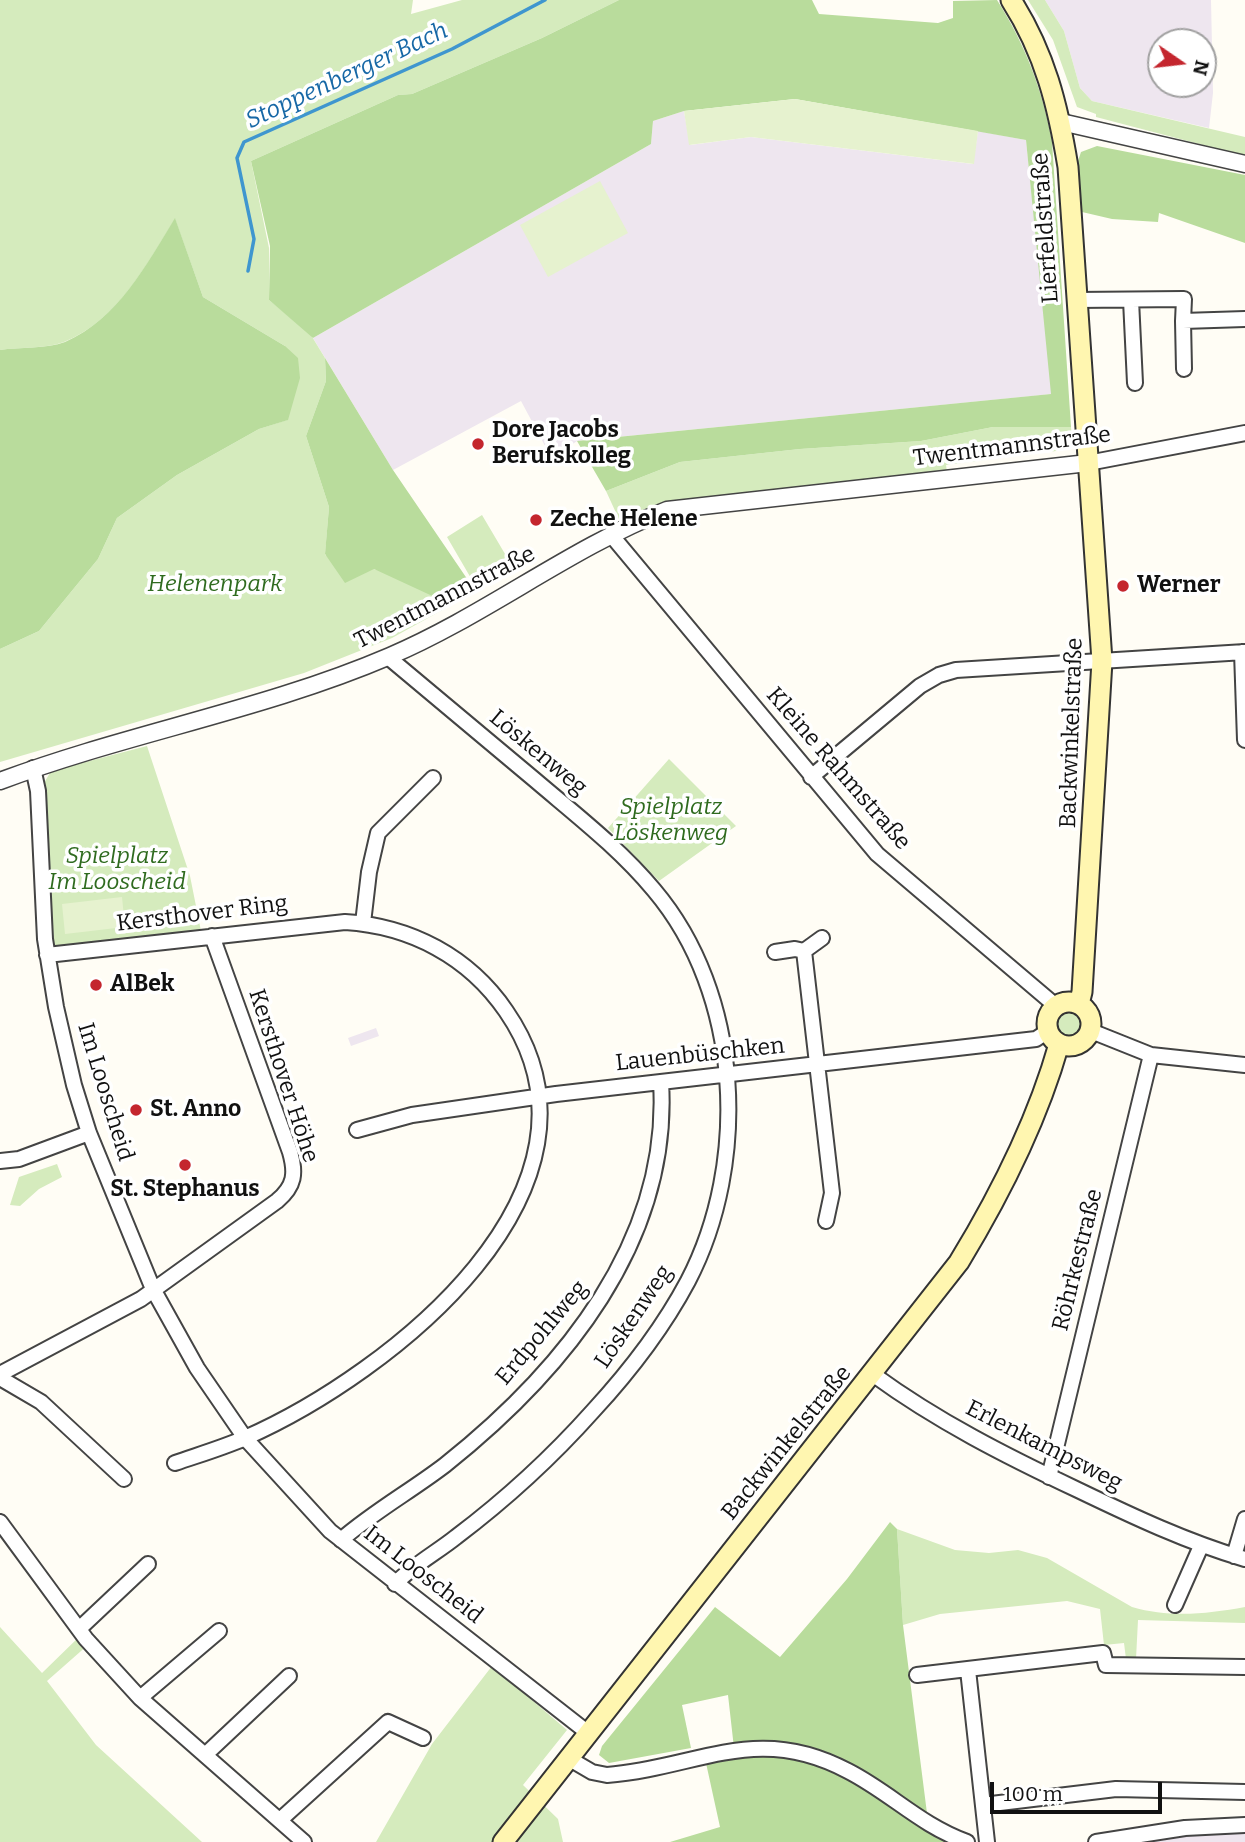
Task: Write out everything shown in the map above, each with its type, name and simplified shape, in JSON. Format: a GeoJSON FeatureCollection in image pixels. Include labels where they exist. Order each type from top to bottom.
{"type":"FeatureCollection","features":[{"type":"Feature","properties":{"kind":"main road","name":"Lierfeldstraße"},"geometry":{"type":"LineString","coordinates":[[1011,0],[1043,60],[1061,122],[1068,167],[1088,463]]}},
{"type":"Feature","properties":{"kind":"main road","name":"Backwinkelstraße"},"geometry":{"type":"LineString","coordinates":[[1079,1004],[1083,979],[1102,662],[1088,463]]}},
{"type":"Feature","properties":{"kind":"main road"},"geometry":{"type":"LineString","coordinates":[[1067,1002],[1079,1004],[1089,1015],[1091,1031],[1086,1039],[1075,1046],[1053,1037],[1048,1017],[1056,1006],[1067,1002]]}},
{"type":"Feature","properties":{"kind":"main road","name":"Backwinkelstraße"},"geometry":{"type":"LineString","coordinates":[[503,1842],[960,1262],[984,1222],[1027,1134],[1053,1037]]}},
{"type":"Feature","properties":{"kind":"street"},"geometry":{"type":"LineString","coordinates":[[1061,122],[1245,164]]}},
{"type":"Feature","properties":{"kind":"street"},"geometry":{"type":"LineString","coordinates":[[1131,299],[1135,383]]}},
{"type":"Feature","properties":{"kind":"street"},"geometry":{"type":"LineString","coordinates":[[1076,300],[1184,299],[1185,369]]}},
{"type":"Feature","properties":{"kind":"street"},"geometry":{"type":"LineString","coordinates":[[1183,321],[1245,319]]}},
{"type":"Feature","properties":{"kind":"street","name":"Twentmannstraße"},"geometry":{"type":"LineString","coordinates":[[0,781],[33,768],[314,686],[388,657],[468,617],[634,523],[682,506],[1088,463],[1245,433]]}},
{"type":"Feature","properties":{"kind":"street","name":"Kleine Rahmstraße"},"geometry":{"type":"LineString","coordinates":[[612,536],[877,854],[1056,1006]]}},
{"type":"Feature","properties":{"kind":"street"},"geometry":{"type":"LineString","coordinates":[[811,777],[920,686],[939,675],[956,670],[1244,652],[1245,740]]}},
{"type":"Feature","properties":{"kind":"street","name":"Löskenweg"},"geometry":{"type":"LineString","coordinates":[[388,657],[603,838],[654,890],[681,929],[702,975],[719,1032],[726,1074],[727,1140],[718,1201],[701,1252],[673,1308],[634,1362],[566,1440],[506,1496],[395,1584]]}},
{"type":"Feature","properties":{"kind":"street","name":"Im Looscheid"},"geometry":{"type":"LineString","coordinates":[[33,768],[38,791],[40,888],[47,955],[62,1037],[89,1133],[153,1289],[197,1368],[245,1438],[290,1490],[341,1540],[587,1732]]}},
{"type":"Feature","properties":{"kind":"street"},"geometry":{"type":"LineString","coordinates":[[362,923],[378,833],[433,778]]}},
{"type":"Feature","properties":{"kind":"street","name":"Kersthover Ring"},"geometry":{"type":"LineString","coordinates":[[47,955],[315,924],[362,923],[429,943],[473,972],[495,995],[513,1022],[540,1097],[537,1142],[526,1189],[502,1233],[469,1273],[428,1315],[358,1373],[245,1438]]}},
{"type":"Feature","properties":{"kind":"street","name":"Kersthover Höhe"},"geometry":{"type":"LineString","coordinates":[[153,1289],[277,1201],[287,1192],[294,1174],[290,1152],[212,936]]}},
{"type":"Feature","properties":{"kind":"street"},"geometry":{"type":"LineString","coordinates":[[775,952],[795,949],[804,951],[822,938]]}},
{"type":"Feature","properties":{"kind":"street"},"geometry":{"type":"LineString","coordinates":[[804,951],[832,1192],[826,1221]]}},
{"type":"Feature","properties":{"kind":"street"},"geometry":{"type":"LineString","coordinates":[[1091,1031],[1151,1055],[1245,1065]]}},
{"type":"Feature","properties":{"kind":"street","name":"Lauenbüschken"},"geometry":{"type":"LineString","coordinates":[[357,1130],[412,1115],[540,1097],[1053,1037]]}},
{"type":"Feature","properties":{"kind":"street","name":"Röhrkestraße"},"geometry":{"type":"LineString","coordinates":[[1049,1476],[1151,1055]]}},
{"type":"Feature","properties":{"kind":"street","name":"Erdpohlweg"},"geometry":{"type":"LineString","coordinates":[[341,1540],[426,1479],[494,1422],[561,1350],[609,1289],[636,1236],[655,1177],[662,1122],[661,1082]]}},
{"type":"Feature","properties":{"kind":"street"},"geometry":{"type":"LineString","coordinates":[[0,1161],[19,1159],[89,1133]]}},
{"type":"Feature","properties":{"kind":"street"},"geometry":{"type":"LineString","coordinates":[[124,1479],[41,1402],[0,1376],[141,1299],[153,1289]]}},
{"type":"Feature","properties":{"kind":"street","name":"Erlenkampsweg"},"geometry":{"type":"LineString","coordinates":[[874,1374],[961,1433],[1201,1546],[1239,1558],[1245,1519]]}},
{"type":"Feature","properties":{"kind":"street"},"geometry":{"type":"LineString","coordinates":[[175,1463],[245,1438]]}},
{"type":"Feature","properties":{"kind":"street"},"geometry":{"type":"LineString","coordinates":[[0,1522],[23,1549],[79,1629],[139,1698],[304,1842]]}},
{"type":"Feature","properties":{"kind":"street"},"geometry":{"type":"LineString","coordinates":[[1175,1605],[1201,1546]]}},
{"type":"Feature","properties":{"kind":"street"},"geometry":{"type":"LineString","coordinates":[[79,1629],[148,1564]]}},
{"type":"Feature","properties":{"kind":"street"},"geometry":{"type":"LineString","coordinates":[[139,1698],[219,1631]]}},
{"type":"Feature","properties":{"kind":"street"},"geometry":{"type":"LineString","coordinates":[[917,1675],[1102,1653],[1106,1665],[1245,1667]]}},
{"type":"Feature","properties":{"kind":"street"},"geometry":{"type":"LineString","coordinates":[[968,1670],[987,1842]]}},
{"type":"Feature","properties":{"kind":"street"},"geometry":{"type":"LineString","coordinates":[[205,1755],[289,1676]]}},
{"type":"Feature","properties":{"kind":"street"},"geometry":{"type":"LineString","coordinates":[[280,1820],[388,1722],[424,1738]]}},
{"type":"Feature","properties":{"kind":"street"},"geometry":{"type":"LineString","coordinates":[[568,1758],[592,1772],[607,1775],[748,1748],[804,1753],[851,1772],[918,1819],[967,1842]]}},
{"type":"Feature","properties":{"kind":"street"},"geometry":{"type":"LineString","coordinates":[[983,1805],[1116,1789],[1245,1792]]}},
{"type":"Feature","properties":{"kind":"street"},"geometry":{"type":"LineString","coordinates":[[1096,1842],[1185,1828],[1245,1825]]}},
{"type":"Feature","properties":{"kind":"shaded area"},"geometry":{"type":"Polygon","coordinates":[[[1045,0],[1211,0],[1212,28],[1147,28],[1147,98],[1212,98],[1209,128],[1092,101],[1080,88],[1064,31],[1045,0]]]}},
{"type":"Feature","properties":{"kind":"shaded area"},"geometry":{"type":"Polygon","coordinates":[[[684,111],[690,145],[751,137],[973,164],[978,131],[1026,140],[1052,394],[577,441],[552,459],[521,401],[393,470],[313,338],[651,144],[653,121],[684,111]]]}},
{"type":"Feature","properties":{"kind":"shaded area"},"geometry":{"type":"Polygon","coordinates":[[[376,1028],[379,1036],[351,1046],[348,1038],[376,1028]]]}},
{"type":"Feature","properties":{"kind":"shaded area"},"geometry":{"type":"Polygon","coordinates":[[[1245,1829],[1245,1842],[1140,1842],[1182,1833],[1245,1829]]]}},
{"type":"Feature","properties":{"kind":"green space","name":"Helenenpark"},"geometry":{"type":"Polygon","coordinates":[[[0,0],[413,0],[411,14],[462,0],[619,0],[542,38],[412,94],[398,95],[251,161],[269,248],[269,300],[313,336],[311,335],[325,358],[326,381],[306,436],[329,507],[325,555],[391,574],[441,600],[472,586],[475,592],[392,638],[304,673],[0,762],[0,649],[39,631],[98,559],[117,518],[177,475],[259,429],[287,420],[285,346],[203,297],[175,219],[129,290],[100,320],[64,342],[41,347],[0,350],[0,0]]]}},
{"type":"Feature","properties":{"kind":"green space"},"geometry":{"type":"Polygon","coordinates":[[[619,0],[812,0],[819,14],[938,23],[953,18],[953,1],[997,0],[1032,68],[1044,104],[1052,142],[1071,427],[993,427],[921,441],[800,449],[680,462],[606,491],[577,441],[1051,394],[1026,140],[795,99],[684,111],[653,121],[651,144],[313,338],[269,300],[270,246],[251,161],[398,95],[412,94],[542,38],[619,0]]]}},
{"type":"Feature","properties":{"kind":"green space"},"geometry":{"type":"Polygon","coordinates":[[[1028,0],[1045,0],[1064,31],[1080,88],[1092,101],[1245,137],[1245,156],[1096,117],[1096,114],[1077,107],[1053,40],[1028,0]]]}},
{"type":"Feature","properties":{"kind":"green space"},"geometry":{"type":"Polygon","coordinates":[[[795,99],[978,131],[974,164],[751,137],[689,145],[684,111],[795,99]]]}},
{"type":"Feature","properties":{"kind":"green space"},"geometry":{"type":"Polygon","coordinates":[[[1097,146],[1245,175],[1245,243],[1159,213],[1158,222],[1112,219],[1082,212],[1078,161],[1081,152],[1097,146]]]}},
{"type":"Feature","properties":{"kind":"green space"},"geometry":{"type":"Polygon","coordinates":[[[600,181],[628,233],[548,277],[520,225],[600,181]]]}},
{"type":"Feature","properties":{"kind":"green space"},"geometry":{"type":"Polygon","coordinates":[[[175,218],[203,297],[285,346],[298,358],[300,378],[288,420],[259,429],[177,475],[117,518],[98,559],[39,631],[0,649],[0,350],[42,347],[65,342],[100,320],[129,289],[175,218]]]}},
{"type":"Feature","properties":{"kind":"green space"},"geometry":{"type":"Polygon","coordinates":[[[325,358],[393,470],[472,586],[441,600],[374,569],[345,583],[325,554],[329,507],[306,436],[326,381],[325,358]]]}},
{"type":"Feature","properties":{"kind":"green space"},"geometry":{"type":"Polygon","coordinates":[[[993,427],[1071,427],[1072,438],[1067,446],[1056,451],[946,465],[947,472],[715,501],[623,528],[606,491],[680,462],[800,449],[921,441],[993,427]]]}},
{"type":"Feature","properties":{"kind":"green space"},"geometry":{"type":"Polygon","coordinates":[[[482,515],[508,559],[472,580],[447,537],[482,515]]]}},
{"type":"Feature","properties":{"kind":"green space","name":"Spielplatz Im Looscheid"},"geometry":{"type":"Polygon","coordinates":[[[147,746],[190,876],[201,931],[54,946],[44,783],[51,771],[147,746]]]}},
{"type":"Feature","properties":{"kind":"green space","name":"Spielplatz Löskenweg"},"geometry":{"type":"Polygon","coordinates":[[[669,759],[736,826],[659,881],[608,828],[669,759]]]}},
{"type":"Feature","properties":{"kind":"green space"},"geometry":{"type":"Polygon","coordinates":[[[122,897],[125,927],[65,934],[62,904],[122,897]]]}},
{"type":"Feature","properties":{"kind":"green space"},"geometry":{"type":"Polygon","coordinates":[[[1069,1011],[1078,1015],[1082,1024],[1078,1033],[1069,1037],[1060,1033],[1056,1024],[1060,1015],[1069,1011]]]}},
{"type":"Feature","properties":{"kind":"green space"},"geometry":{"type":"Polygon","coordinates":[[[57,1164],[62,1177],[39,1189],[20,1206],[10,1205],[19,1177],[57,1164]]]}},
{"type":"Feature","properties":{"kind":"green space"},"geometry":{"type":"Polygon","coordinates":[[[890,1522],[897,1529],[903,1625],[929,1829],[955,1842],[670,1842],[720,1827],[706,1763],[735,1757],[728,1695],[682,1705],[691,1748],[609,1763],[599,1755],[602,1746],[715,1607],[780,1657],[847,1579],[890,1522]]]}},
{"type":"Feature","properties":{"kind":"green space"},"geometry":{"type":"Polygon","coordinates":[[[897,1529],[955,1550],[989,1553],[1018,1550],[1047,1558],[1132,1607],[1160,1613],[1188,1614],[1245,1607],[1245,1623],[1138,1620],[1136,1659],[1126,1659],[1124,1643],[1104,1645],[1100,1609],[1067,1601],[940,1614],[903,1625],[897,1529]]]}},
{"type":"Feature","properties":{"kind":"green space"},"geometry":{"type":"Polygon","coordinates":[[[0,1627],[42,1673],[82,1634],[89,1644],[47,1681],[96,1745],[202,1842],[0,1842],[0,1627]]]}},
{"type":"Feature","properties":{"kind":"green space"},"geometry":{"type":"Polygon","coordinates":[[[492,1666],[567,1730],[523,1785],[558,1819],[563,1842],[376,1842],[432,1744],[492,1666]]]}},
{"type":"Feature","properties":{"kind":"waterway","name":"Stoppenberger Bach"},"geometry":{"type":"LineString","coordinates":[[248,271],[254,239],[237,158],[244,142],[452,49],[545,0]]}},
{"type":"Feature","properties":{"kind":"place","name":"Dore Jacobs Berufskolleg"},"geometry":{"type":"Point","coordinates":[478,444]}},
{"type":"Feature","properties":{"kind":"place","name":"Zeche Helene"},"geometry":{"type":"Point","coordinates":[536,520]}},
{"type":"Feature","properties":{"kind":"place","name":"Werner"},"geometry":{"type":"Point","coordinates":[1123,586]}},
{"type":"Feature","properties":{"kind":"place","name":"AlBek"},"geometry":{"type":"Point","coordinates":[96,985]}},
{"type":"Feature","properties":{"kind":"place","name":"St. Anno"},"geometry":{"type":"Point","coordinates":[136,1110]}},
{"type":"Feature","properties":{"kind":"place","name":"St. Stephanus"},"geometry":{"type":"Point","coordinates":[185,1165]}}]}
